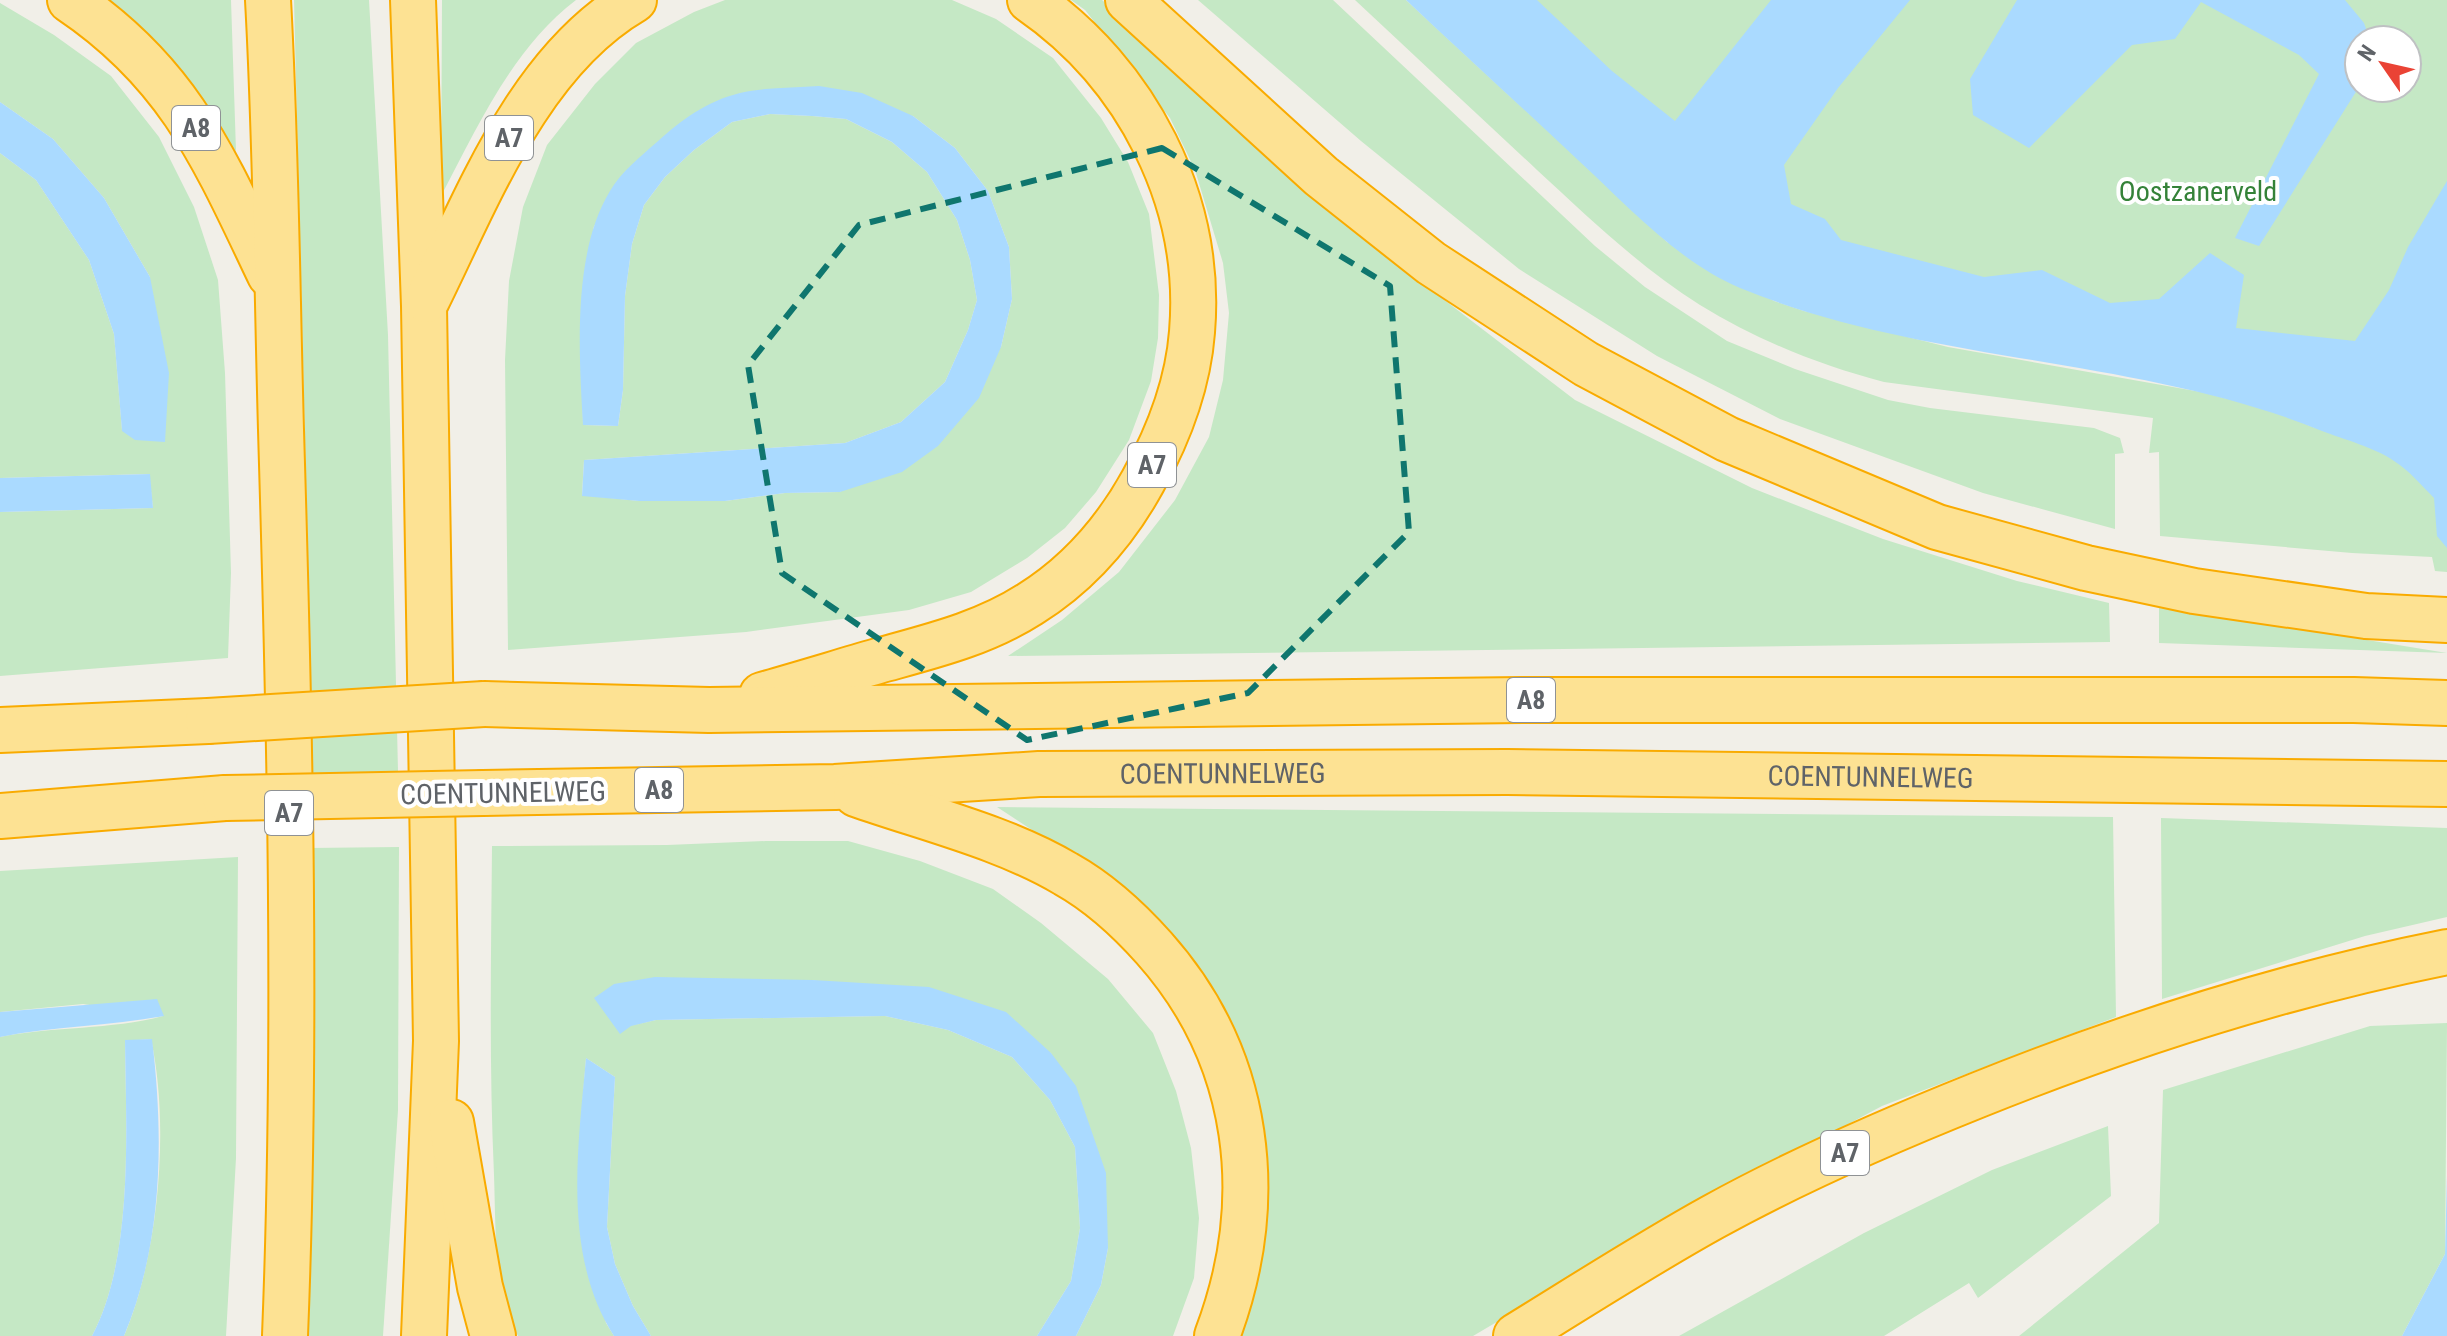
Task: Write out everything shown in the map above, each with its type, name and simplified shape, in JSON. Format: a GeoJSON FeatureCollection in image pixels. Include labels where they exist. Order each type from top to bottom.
{"type":"FeatureCollection","features":[{"type":"Feature","properties":{"kind":"highway","name":"A8"},"geometry":{"type":"LineString","coordinates":[[70,0],[121,38],[177,100],[199,132],[225,180],[277,290]]}},
{"type":"Feature","properties":{"kind":"highway","name":"A7"},"geometry":{"type":"LineString","coordinates":[[268,0],[288,654],[290,1203],[285,1336]]}},
{"type":"Feature","properties":{"kind":"highway","name":"A7"},"geometry":{"type":"LineString","coordinates":[[413,0],[424,306],[436,1041],[424,1336]]}},
{"type":"Feature","properties":{"kind":"highway","name":"A7"},"geometry":{"type":"LineString","coordinates":[[424,306],[505,143],[530,103],[559,64],[594,29],[634,0]]}},
{"type":"Feature","properties":{"kind":"highway","name":"A7"},"geometry":{"type":"LineString","coordinates":[[709,710],[980,632],[1032,603],[1074,570],[1105,539],[1133,499],[1157,455],[1175,411],[1192,333],[1188,251],[1180,212],[1154,141],[1112,74],[1056,18],[1030,0]]}},
{"type":"Feature","properties":{"kind":"highway"},"geometry":{"type":"LineString","coordinates":[[1128,0],[1321,176],[1431,263],[1586,364],[1727,439],[1937,527],[2086,568],[2194,591],[2366,616],[2447,620]]}},
{"type":"Feature","properties":{"kind":"highway","name":"A8"},"geometry":{"type":"LineString","coordinates":[[0,730],[484,704],[709,710],[1522,700],[2354,700],[2447,703]]}},
{"type":"Feature","properties":{"kind":"highway","name":"COENTUNNELWEG"},"geometry":{"type":"LineString","coordinates":[[0,816],[225,798],[835,787],[1039,774],[1492,772],[2447,784]]}},
{"type":"Feature","properties":{"kind":"highway","name":"A8"},"geometry":{"type":"LineString","coordinates":[[835,787],[1014,849],[1067,874],[1135,927],[1186,987],[1223,1056],[1243,1140],[1244,1228],[1238,1271],[1217,1336]]}},
{"type":"Feature","properties":{"kind":"highway","name":"A7"},"geometry":{"type":"LineString","coordinates":[[1516,1336],[1714,1217],[1913,1121],[2108,1045],[2254,998],[2447,952]]}},
{"type":"Feature","properties":{"kind":"highway"},"geometry":{"type":"LineString","coordinates":[[436,1041],[480,1287],[493,1336]]}},
{"type":"Feature","properties":{"kind":"highlighted area"},"geometry":{"type":"Polygon","coordinates":[[[1162,148],[1390,286],[1409,532],[1248,693],[1027,740],[782,573],[748,365],[859,225],[1162,148]]]}},
{"type":"Feature","properties":{"kind":"green space"},"geometry":{"type":"Polygon","coordinates":[[[93,0],[231,0],[236,151],[175,76],[93,0]]]}},
{"type":"Feature","properties":{"kind":"green space"},"geometry":{"type":"Polygon","coordinates":[[[294,0],[369,0],[388,335],[398,771],[310,774],[311,680],[294,0]]]}},
{"type":"Feature","properties":{"kind":"green space"},"geometry":{"type":"Polygon","coordinates":[[[442,0],[576,0],[533,41],[515,65],[483,116],[441,196],[442,0]]]}},
{"type":"Feature","properties":{"kind":"green space"},"geometry":{"type":"Polygon","coordinates":[[[725,0],[952,0],[996,19],[1053,58],[1101,118],[1128,162],[1149,214],[1159,295],[1158,338],[1151,381],[1129,440],[1096,492],[1065,528],[1027,558],[971,592],[909,610],[746,632],[508,650],[505,360],[509,281],[523,207],[547,145],[595,84],[636,43],[694,12],[725,0]],[[740,93],[594,226],[581,315],[583,425],[618,426],[623,390],[625,296],[632,244],[644,205],[665,177],[694,150],[732,122],[770,114],[846,119],[892,142],[927,172],[957,220],[970,260],[977,300],[968,330],[945,382],[901,422],[845,443],[584,460],[582,495],[639,501],[725,501],[785,493],[840,492],[1001,347],[1012,299],[1009,247],[988,191],[955,148],[913,116],[740,93]]]}},
{"type":"Feature","properties":{"kind":"green space"},"geometry":{"type":"Polygon","coordinates":[[[1071,0],[1102,0],[1265,152],[1417,279],[1575,400],[1752,488],[1883,539],[2017,581],[2109,603],[2110,642],[1008,656],[1062,620],[1119,572],[1175,500],[1209,437],[1223,380],[1229,313],[1223,263],[1195,170],[1170,118],[1085,10],[1071,0]]]}},
{"type":"Feature","properties":{"kind":"green space"},"geometry":{"type":"Polygon","coordinates":[[[1198,0],[1333,0],[1595,246],[1645,287],[1727,341],[1795,369],[1888,400],[2094,428],[2120,438],[2124,453],[2115,454],[2115,529],[1983,493],[1780,419],[1657,356],[1519,269],[1361,141],[1198,0]]]}},
{"type":"Feature","properties":{"kind":"green space","name":"Oostzanerveld"},"geometry":{"type":"Polygon","coordinates":[[[1355,0],[1406,0],[1529,114],[1409,0],[2447,0],[2447,572],[2435,571],[2432,557],[2160,536],[2159,452],[2149,453],[2153,418],[1884,382],[1812,359],[1744,329],[1678,291],[1616,241],[1355,0]],[[1582,163],[1667,242],[1774,301],[1948,347],[2201,392],[2275,411],[2315,428],[2278,407],[1582,163]]]}},
{"type":"Feature","properties":{"kind":"green space"},"geometry":{"type":"Polygon","coordinates":[[[0,3],[54,35],[111,76],[159,137],[194,207],[218,280],[225,373],[231,573],[228,658],[0,676],[0,512],[153,508],[149,474],[0,478],[0,153],[36,180],[89,260],[114,334],[122,430],[150,277],[104,198],[53,139],[0,102],[0,3]]]}},
{"type":"Feature","properties":{"kind":"green space"},"geometry":{"type":"Polygon","coordinates":[[[2159,608],[2214,615],[2447,653],[2159,643],[2159,608]]]}},
{"type":"Feature","properties":{"kind":"green space"},"geometry":{"type":"Polygon","coordinates":[[[997,807],[2113,817],[2116,1017],[1882,1106],[1664,1223],[1473,1336],[1231,1336],[1238,1064],[1072,856],[997,807]]]}},
{"type":"Feature","properties":{"kind":"green space"},"geometry":{"type":"Polygon","coordinates":[[[2161,818],[2447,828],[2447,917],[2365,936],[2162,999],[2161,818]]]}},
{"type":"Feature","properties":{"kind":"green space"},"geometry":{"type":"Polygon","coordinates":[[[848,841],[920,861],[993,889],[1041,923],[1108,979],[1153,1033],[1176,1091],[1191,1148],[1199,1218],[1194,1278],[1173,1336],[1076,1336],[1101,1285],[1108,1248],[1051,1053],[813,980],[631,1026],[656,1020],[885,1016],[948,1030],[1012,1057],[1050,1100],[1075,1147],[1080,1228],[1071,1281],[1037,1336],[651,1336],[633,1306],[615,1264],[607,1227],[615,1077],[586,1058],[578,1204],[606,1323],[614,1336],[518,1336],[504,1298],[496,1237],[491,1052],[492,846],[848,841]]]}},
{"type":"Feature","properties":{"kind":"green space"},"geometry":{"type":"Polygon","coordinates":[[[399,847],[398,1110],[383,1336],[299,1336],[309,848],[399,847]]]}},
{"type":"Feature","properties":{"kind":"green space"},"geometry":{"type":"Polygon","coordinates":[[[238,857],[236,1158],[226,1336],[124,1336],[146,1267],[158,1189],[160,1111],[151,1039],[125,1041],[126,1152],[121,1231],[106,1304],[92,1336],[0,1336],[0,1037],[123,1024],[163,1016],[83,1004],[0,1012],[0,871],[238,857]]]}},
{"type":"Feature","properties":{"kind":"green space"},"geometry":{"type":"Polygon","coordinates":[[[2447,1023],[2445,1254],[2402,1336],[2019,1336],[2159,1223],[2163,1090],[2370,1026],[2447,1023]]]}},
{"type":"Feature","properties":{"kind":"green space"},"geometry":{"type":"Polygon","coordinates":[[[2108,1126],[2111,1196],[1978,1298],[1969,1283],[1884,1336],[1679,1336],[1864,1233],[1992,1170],[2108,1126]]]}},
{"type":"Feature","properties":{"kind":"water"},"geometry":{"type":"Polygon","coordinates":[[[1406,0],[1537,0],[1612,71],[1675,121],[1771,0],[1910,0],[1838,88],[1784,165],[1791,204],[1825,219],[1841,240],[1984,277],[2042,270],[2110,303],[2159,299],[2210,253],[2244,275],[2236,328],[2355,341],[2389,290],[2408,247],[2447,181],[2447,548],[2437,536],[2434,498],[2400,465],[2359,444],[2251,406],[2179,387],[1884,332],[1811,313],[1717,277],[1655,232],[1406,0]]]}},
{"type":"Feature","properties":{"kind":"water"},"geometry":{"type":"Polygon","coordinates":[[[2017,0],[2345,0],[2364,24],[2343,24],[2343,104],[2348,104],[2259,246],[2235,238],[2319,74],[2299,55],[2201,2],[2175,39],[2132,45],[2029,148],[1973,115],[1970,79],[2017,0]]]}},
{"type":"Feature","properties":{"kind":"water"},"geometry":{"type":"Polygon","coordinates":[[[819,86],[862,93],[913,116],[955,148],[988,191],[1009,247],[1012,299],[1001,347],[979,398],[938,446],[902,472],[840,492],[785,493],[725,501],[639,501],[582,496],[584,460],[845,443],[901,422],[945,382],[968,330],[977,300],[970,260],[957,220],[927,172],[892,142],[846,119],[770,114],[732,122],[694,150],[665,177],[644,205],[632,244],[625,296],[623,390],[618,426],[583,425],[580,336],[584,274],[589,244],[610,191],[632,165],[675,126],[716,101],[750,91],[819,86]]]}},
{"type":"Feature","properties":{"kind":"water"},"geometry":{"type":"Polygon","coordinates":[[[0,102],[53,139],[104,198],[150,277],[169,373],[165,442],[135,440],[122,431],[114,334],[89,260],[36,180],[0,153],[0,102]]]}},
{"type":"Feature","properties":{"kind":"water"},"geometry":{"type":"Polygon","coordinates":[[[150,474],[153,508],[0,512],[0,478],[150,474]]]}},
{"type":"Feature","properties":{"kind":"water"},"geometry":{"type":"Polygon","coordinates":[[[655,977],[813,980],[929,987],[1006,1012],[1051,1053],[1076,1086],[1106,1173],[1108,1248],[1101,1285],[1076,1336],[1037,1336],[1071,1281],[1080,1228],[1075,1147],[1050,1100],[1012,1057],[948,1030],[885,1016],[656,1020],[631,1026],[620,1034],[594,998],[614,984],[655,977]]]}},
{"type":"Feature","properties":{"kind":"water"},"geometry":{"type":"Polygon","coordinates":[[[157,999],[164,1016],[0,1037],[0,1012],[157,999]]]}},
{"type":"Feature","properties":{"kind":"water"},"geometry":{"type":"Polygon","coordinates":[[[152,1039],[159,1152],[147,1264],[124,1336],[92,1336],[106,1304],[121,1231],[126,1152],[125,1040],[152,1039]]]}},
{"type":"Feature","properties":{"kind":"water"},"geometry":{"type":"Polygon","coordinates":[[[586,1058],[615,1077],[607,1227],[615,1264],[633,1306],[651,1336],[614,1336],[598,1304],[587,1271],[580,1236],[578,1200],[586,1058]]]}},
{"type":"Feature","properties":{"kind":"water"},"geometry":{"type":"Polygon","coordinates":[[[2447,1175],[2447,1336],[2402,1336],[2445,1254],[2447,1175]]]}}]}
